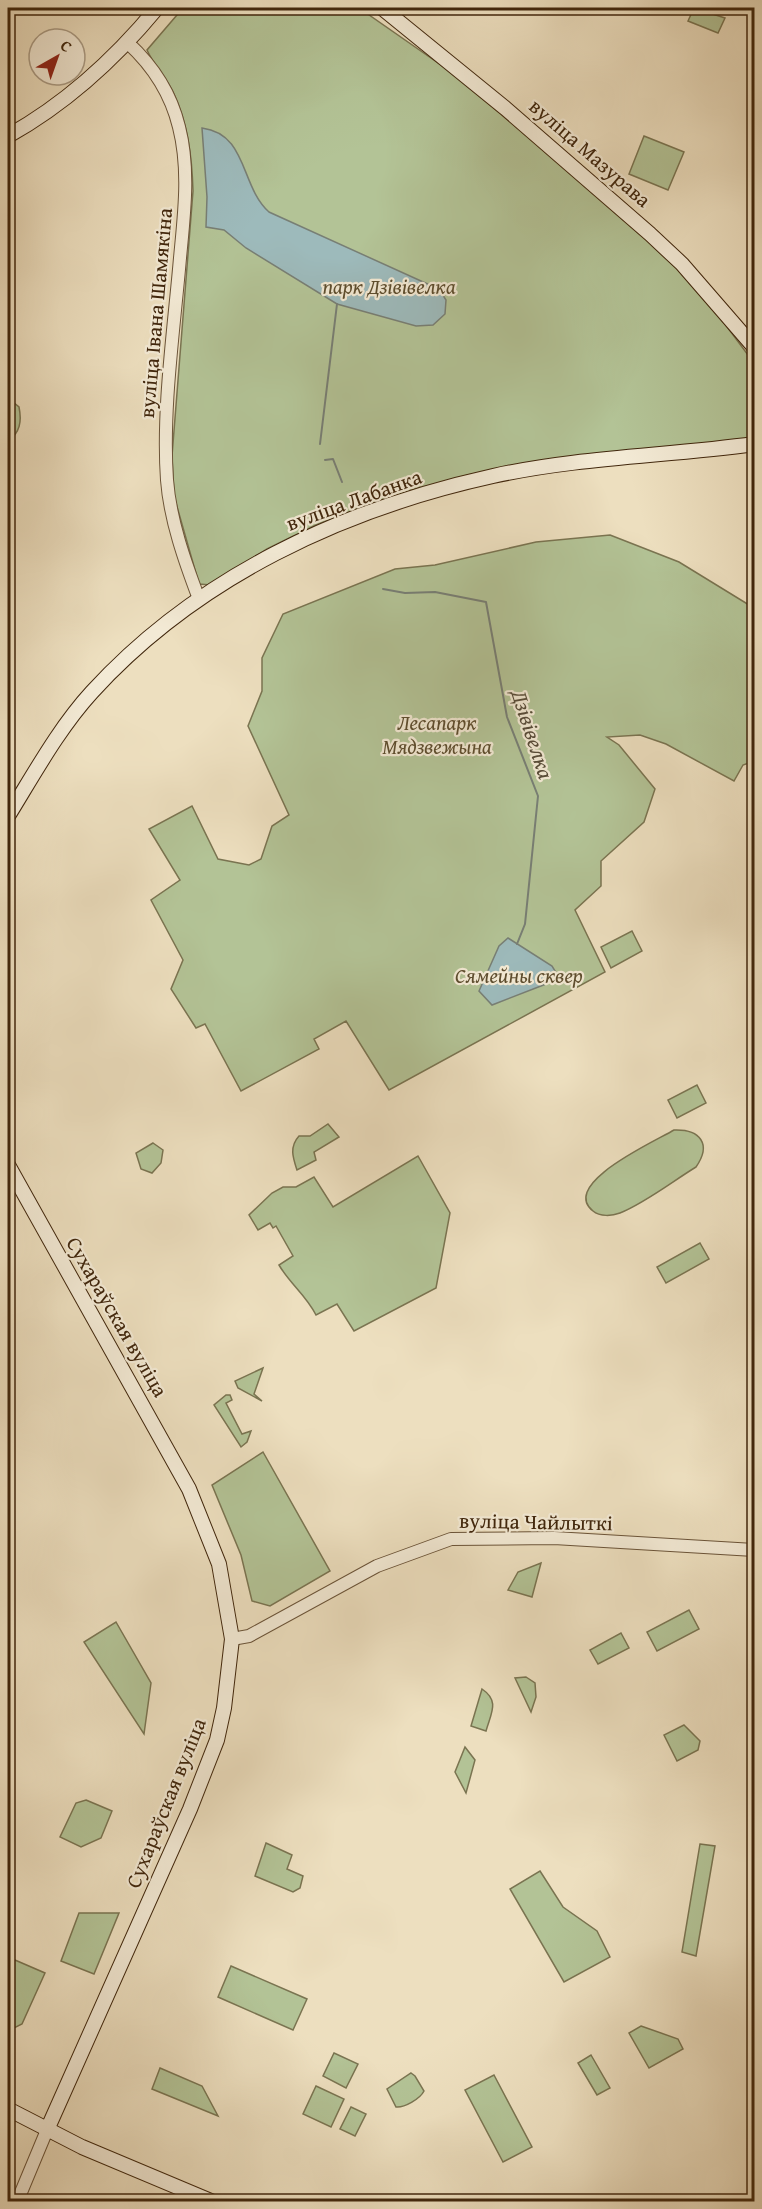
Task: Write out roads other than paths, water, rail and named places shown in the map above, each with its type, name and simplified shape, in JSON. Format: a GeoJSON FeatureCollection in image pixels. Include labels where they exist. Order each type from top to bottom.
{"type":"FeatureCollection","features":[{"type":"Feature","properties":{"kind":"main road"},"geometry":{"type":"LineString","coordinates":[[8,136],[81,88],[128,43],[157,8]]}},
{"type":"Feature","properties":{"kind":"main road","name":"вуліца Мазурава"},"geometry":{"type":"LineString","coordinates":[[382,8],[505,108],[650,234],[682,264],[754,347]]}},
{"type":"Feature","properties":{"kind":"main road","name":"вуліца Лабанка"},"geometry":{"type":"LineString","coordinates":[[8,816],[49,750],[90,694],[127,657],[200,599],[266,557],[316,532],[451,487],[494,476],[555,466],[754,444]]}},
{"type":"Feature","properties":{"kind":"main road","name":"Сухараўская вуліца"},"geometry":{"type":"LineString","coordinates":[[8,1166],[189,1489],[219,1564],[232,1639],[224,1708],[211,1757],[187,1817],[47,2130]]}},
{"type":"Feature","properties":{"kind":"main road"},"geometry":{"type":"LineString","coordinates":[[8,2109],[47,2130],[213,2202]]}},
{"type":"Feature","properties":{"kind":"street","name":"вуліца Івана Шамякіна"},"geometry":{"type":"LineString","coordinates":[[128,43],[144,58],[160,81],[172,105],[183,144],[185,191],[167,408],[167,481],[172,510],[200,599]]}},
{"type":"Feature","properties":{"kind":"street","name":"вуліца Чайлыткі"},"geometry":{"type":"LineString","coordinates":[[232,1639],[249,1636],[377,1566],[451,1539],[554,1538],[754,1550]]}},
{"type":"Feature","properties":{"kind":"street"},"geometry":{"type":"LineString","coordinates":[[16,2202],[47,2130]]}},
{"type":"Feature","properties":{"kind":"water"},"geometry":{"type":"Polygon","coordinates":[[[202,128],[217,132],[236,150],[253,189],[269,212],[432,286],[441,292],[446,300],[445,314],[433,325],[416,326],[337,304],[246,248],[224,230],[206,227],[207,197],[202,128]]]}},
{"type":"Feature","properties":{"kind":"water"},"geometry":{"type":"Polygon","coordinates":[[[508,938],[552,966],[557,974],[546,984],[492,1005],[479,991],[499,946],[508,938]]]}},
{"type":"Feature","properties":{"kind":"waterway","name":"Дзівівелка"},"geometry":{"type":"LineString","coordinates":[[320,444],[337,304]]}},
{"type":"Feature","properties":{"kind":"waterway","name":"Дзівівелка"},"geometry":{"type":"LineString","coordinates":[[325,460],[333,459],[342,482]]}},
{"type":"Feature","properties":{"kind":"waterway","name":"Дзівівелка"},"geometry":{"type":"LineString","coordinates":[[383,589],[405,593],[435,592],[486,602],[507,717],[538,796],[525,924],[517,944]]}},
{"type":"Feature","properties":{"kind":"park label","name":"парк Дзівівелка"},"geometry":{"type":"Point","coordinates":[389,287]}},
{"type":"Feature","properties":{"kind":"park label","name":"Лесапарк Мядзвежына"},"geometry":{"type":"Point","coordinates":[437,735]}},
{"type":"Feature","properties":{"kind":"park label","name":"Сямейны сквер"},"geometry":{"type":"Point","coordinates":[519,976]}}]}
